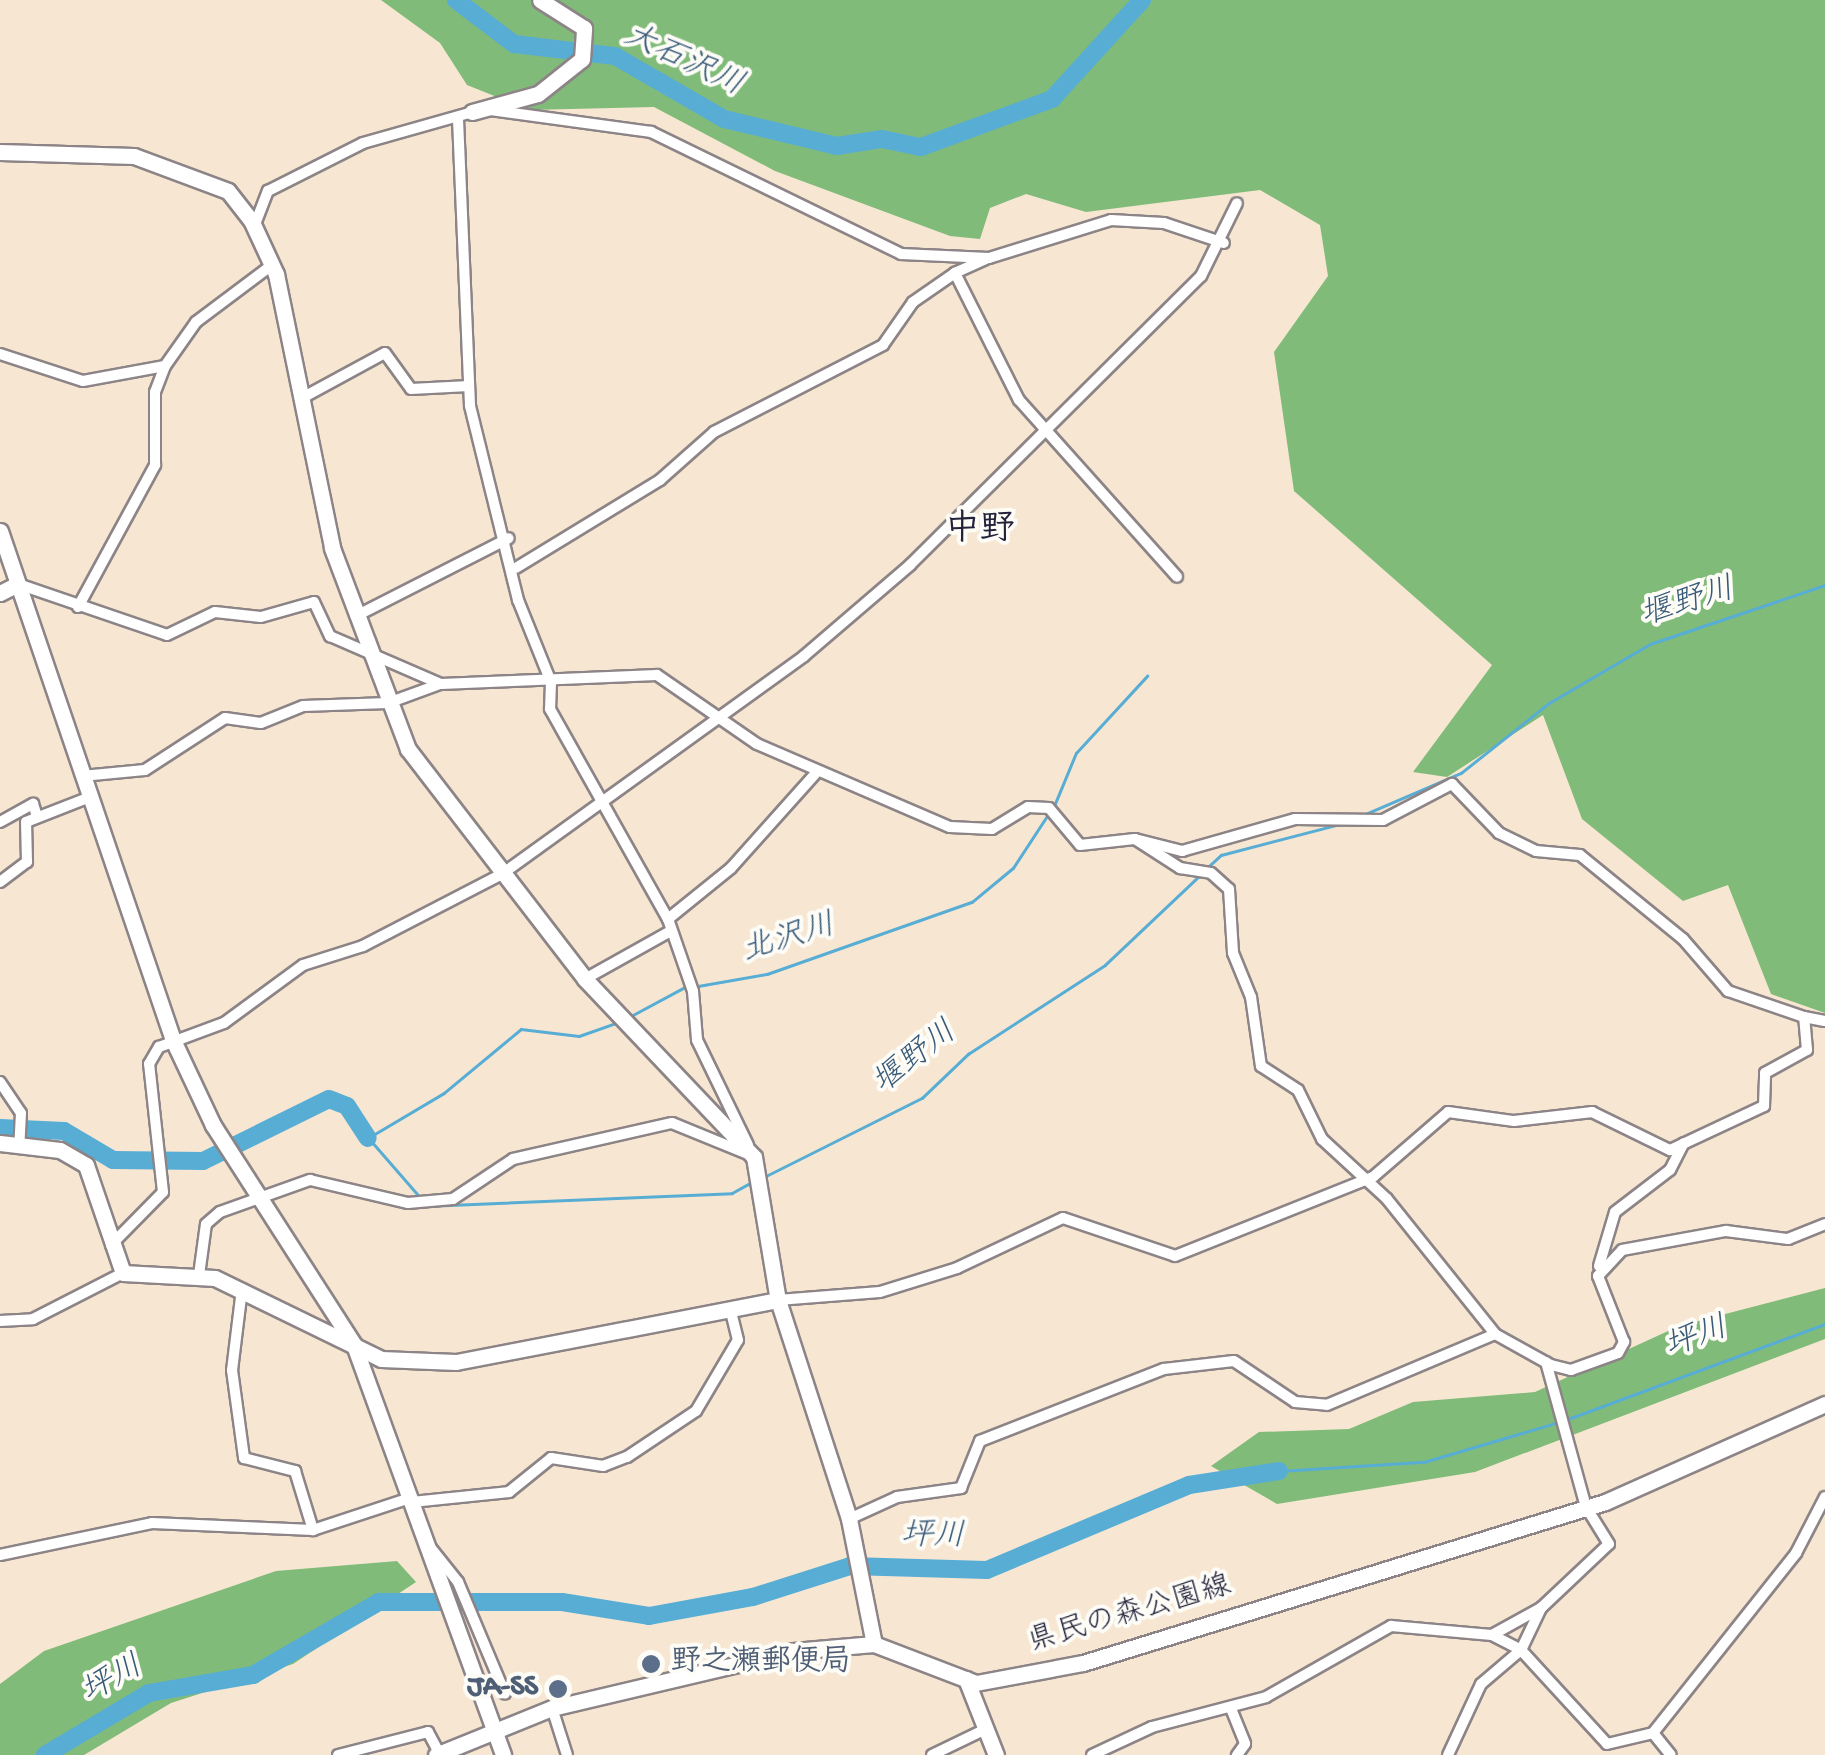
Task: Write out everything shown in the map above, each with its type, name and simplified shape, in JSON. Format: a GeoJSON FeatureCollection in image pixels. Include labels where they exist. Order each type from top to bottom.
{"type":"FeatureCollection","features":[{"type":"Feature","properties":{"kind":"street"},"geometry":{"type":"LineString","coordinates":[[254,227],[268,191],[363,143],[538,94],[582,59],[585,35],[540,0]]}},
{"type":"Feature","properties":{"kind":"street"},"geometry":{"type":"LineString","coordinates":[[466,115],[651,132],[902,254],[989,258]]}},
{"type":"Feature","properties":{"kind":"street"},"geometry":{"type":"LineString","coordinates":[[466,115],[469,386],[516,568],[552,682],[550,709],[602,796],[620,846],[668,918],[668,932],[691,986],[697,1040],[759,1171],[778,1300],[850,1525],[874,1644]]}},
{"type":"Feature","properties":{"kind":"street"},"geometry":{"type":"LineString","coordinates":[[0,152],[134,156],[228,191],[254,227],[272,265],[332,548],[388,703],[424,777],[621,1021],[759,1171]]}},
{"type":"Feature","properties":{"kind":"street"},"geometry":{"type":"LineString","coordinates":[[108,1247],[159,1199],[161,1162],[149,1064],[173,1040],[224,1023],[303,965],[363,946],[502,874],[602,796],[633,784],[713,715],[880,591],[1041,433],[1224,243],[1237,203]]}},
{"type":"Feature","properties":{"kind":"street"},"geometry":{"type":"LineString","coordinates":[[516,568],[660,480],[714,432],[883,345],[914,302],[955,273],[989,258],[1111,220],[1164,223],[1224,243]]}},
{"type":"Feature","properties":{"kind":"street"},"geometry":{"type":"LineString","coordinates":[[78,607],[155,465],[155,392],[165,366],[196,322],[272,265]]}},
{"type":"Feature","properties":{"kind":"street"},"geometry":{"type":"LineString","coordinates":[[955,273],[1041,433],[1089,473],[1177,577]]}},
{"type":"Feature","properties":{"kind":"street"},"geometry":{"type":"LineString","coordinates":[[302,398],[384,353],[411,388],[469,386]]}},
{"type":"Feature","properties":{"kind":"street"},"geometry":{"type":"LineString","coordinates":[[0,354],[83,382],[165,366]]}},
{"type":"Feature","properties":{"kind":"street"},"geometry":{"type":"LineString","coordinates":[[0,530],[173,1040],[220,1136],[354,1346],[503,1755]]}},
{"type":"Feature","properties":{"kind":"street"},"geometry":{"type":"LineString","coordinates":[[358,616],[509,538]]}},
{"type":"Feature","properties":{"kind":"street"},"geometry":{"type":"LineString","coordinates":[[0,592],[18,584],[166,635],[215,612],[262,616],[314,602],[330,636],[441,684]]}},
{"type":"Feature","properties":{"kind":"street"},"geometry":{"type":"LineString","coordinates":[[82,776],[145,770],[225,718],[261,724],[304,706],[388,703],[441,684],[657,675],[713,715],[815,774],[950,827],[992,829],[1028,807],[1052,812],[1080,845],[1134,839],[1182,850],[1295,819],[1347,816],[1383,820],[1423,793],[1462,788],[1499,833],[1580,856],[1683,939],[1728,991],[1825,1021]]}},
{"type":"Feature","properties":{"kind":"street"},"geometry":{"type":"LineString","coordinates":[[668,918],[731,868],[815,774]]}},
{"type":"Feature","properties":{"kind":"street"},"geometry":{"type":"LineString","coordinates":[[0,882],[23,870],[22,828],[38,816],[90,796]]}},
{"type":"Feature","properties":{"kind":"street"},"geometry":{"type":"LineString","coordinates":[[0,822],[33,804],[38,816]]}},
{"type":"Feature","properties":{"kind":"street"},"geometry":{"type":"LineString","coordinates":[[1134,839],[1210,873],[1229,889],[1234,953],[1252,996],[1261,1066],[1298,1090],[1356,1179],[1388,1199],[1494,1334],[1546,1362],[1571,1370],[1624,1342],[1599,1266],[1615,1212],[1670,1170],[1684,1143]]}},
{"type":"Feature","properties":{"kind":"street"},"geometry":{"type":"LineString","coordinates":[[586,979],[668,932]]}},
{"type":"Feature","properties":{"kind":"street"},"geometry":{"type":"LineString","coordinates":[[0,1321],[33,1319],[123,1273],[199,1276],[242,1288],[381,1359],[456,1362],[778,1300],[880,1292],[958,1268],[1063,1218],[1175,1256],[1356,1179],[1373,1177],[1448,1112],[1514,1121],[1592,1112],[1670,1150],[1764,1106],[1764,1073],[1806,1050],[1804,1017]]}},
{"type":"Feature","properties":{"kind":"street"},"geometry":{"type":"LineString","coordinates":[[0,1082],[21,1126],[19,1143]]}},
{"type":"Feature","properties":{"kind":"street"},"geometry":{"type":"LineString","coordinates":[[199,1276],[206,1224],[260,1197],[335,1179],[414,1202],[468,1192],[513,1158],[672,1123],[759,1171]]}},
{"type":"Feature","properties":{"kind":"street"},"geometry":{"type":"LineString","coordinates":[[0,1143],[60,1150],[86,1165],[108,1247],[123,1273]]}},
{"type":"Feature","properties":{"kind":"street"},"geometry":{"type":"LineString","coordinates":[[1599,1266],[1622,1250],[1726,1231],[1788,1239],[1825,1224]]}},
{"type":"Feature","properties":{"kind":"street"},"geometry":{"type":"LineString","coordinates":[[242,1288],[232,1370],[244,1458],[295,1471],[313,1530]]}},
{"type":"Feature","properties":{"kind":"street"},"geometry":{"type":"LineString","coordinates":[[0,1555],[152,1523],[313,1530],[411,1500],[509,1492],[552,1458],[603,1466],[627,1457],[696,1412],[738,1340],[730,1308]]}},
{"type":"Feature","properties":{"kind":"street"},"geometry":{"type":"LineString","coordinates":[[850,1525],[898,1497],[961,1488],[980,1441],[1164,1369],[1234,1361],[1295,1402],[1327,1405],[1494,1334]]}},
{"type":"Feature","properties":{"kind":"street"},"geometry":{"type":"LineString","coordinates":[[1492,1634],[1541,1608],[1609,1544],[1586,1507],[1546,1362]]}},
{"type":"Feature","properties":{"kind":"street","name":"県民の森公園線"},"geometry":{"type":"LineString","coordinates":[[966,1679],[1125,1651],[1586,1507],[1825,1405]]}},
{"type":"Feature","properties":{"kind":"street"},"geometry":{"type":"LineString","coordinates":[[1092,1755],[1152,1727],[1232,1711],[1391,1626],[1492,1634],[1521,1650],[1607,1744],[1653,1733],[1796,1553],[1825,1497]]}},
{"type":"Feature","properties":{"kind":"street"},"geometry":{"type":"LineString","coordinates":[[427,1542],[458,1582],[505,1694]]}},
{"type":"Feature","properties":{"kind":"street"},"geometry":{"type":"LineString","coordinates":[[1448,1755],[1496,1662],[1521,1650],[1541,1608]]}},
{"type":"Feature","properties":{"kind":"street"},"geometry":{"type":"LineString","coordinates":[[338,1755],[428,1732],[438,1754],[552,1708],[738,1659],[874,1644],[966,1679],[996,1755]]}},
{"type":"Feature","properties":{"kind":"street"},"geometry":{"type":"LineString","coordinates":[[552,1708],[567,1755]]}},
{"type":"Feature","properties":{"kind":"street"},"geometry":{"type":"LineString","coordinates":[[1232,1711],[1244,1744],[1238,1755]]}},
{"type":"Feature","properties":{"kind":"street"},"geometry":{"type":"LineString","coordinates":[[932,1755],[984,1730]]}},
{"type":"Feature","properties":{"kind":"street"},"geometry":{"type":"LineString","coordinates":[[1653,1733],[1670,1755]]}},
{"type":"Feature","properties":{"kind":"green space"},"geometry":{"type":"Polygon","coordinates":[[[381,0],[1825,0],[1825,1013],[1771,994],[1728,885],[1683,901],[1582,819],[1543,715],[1447,777],[1413,772],[1492,665],[1294,491],[1274,352],[1328,276],[1320,225],[1260,190],[1086,212],[1026,194],[990,208],[980,239],[950,236],[775,171],[654,107],[529,110],[467,85],[440,43],[381,0]]]}},
{"type":"Feature","properties":{"kind":"green space"},"geometry":{"type":"Polygon","coordinates":[[[1825,1288],[1825,1339],[1475,1472],[1277,1504],[1211,1466],[1259,1432],[1349,1429],[1413,1402],[1535,1392],[1679,1326],[1825,1288]]]}},
{"type":"Feature","properties":{"kind":"green space"},"geometry":{"type":"Polygon","coordinates":[[[397,1561],[416,1582],[293,1664],[171,1703],[84,1755],[0,1755],[0,1684],[44,1651],[276,1571],[397,1561]]]}},
{"type":"Feature","properties":{"kind":"waterway","name":"大石沢川"},"geometry":{"type":"LineString","coordinates":[[456,0],[514,44],[615,56],[724,119],[837,146],[882,139],[921,147],[1052,99],[1142,0]]}},
{"type":"Feature","properties":{"kind":"waterway","name":"堰野川"},"geometry":{"type":"LineString","coordinates":[[1361,816],[1461,773],[1549,703],[1650,644],[1825,585]]}},
{"type":"Feature","properties":{"kind":"waterway","name":"北沢川"},"geometry":{"type":"LineString","coordinates":[[1054,806],[1076,753],[1147,676]]}},
{"type":"Feature","properties":{"kind":"waterway","name":"北沢川"},"geometry":{"type":"LineString","coordinates":[[698,986],[767,974],[972,902],[1013,868],[1049,813]]}},
{"type":"Feature","properties":{"kind":"waterway","name":"堰野川"},"geometry":{"type":"LineString","coordinates":[[1207,868],[1221,855],[1340,824]]}},
{"type":"Feature","properties":{"kind":"waterway","name":"堰野川"},"geometry":{"type":"LineString","coordinates":[[764,1177],[922,1098],[968,1054],[1105,965],[1198,877]]}},
{"type":"Feature","properties":{"kind":"waterway","name":"北沢川"},"geometry":{"type":"LineString","coordinates":[[631,1016],[685,987]]}},
{"type":"Feature","properties":{"kind":"waterway","name":"北沢川"},"geometry":{"type":"LineString","coordinates":[[421,1199],[368,1138],[444,1093],[521,1029],[579,1036],[619,1022]]}},
{"type":"Feature","properties":{"kind":"waterway","name":"堰野川"},"geometry":{"type":"LineString","coordinates":[[0,1128],[64,1131],[113,1160],[203,1161],[329,1099],[347,1106],[368,1138]]}},
{"type":"Feature","properties":{"kind":"waterway","name":"堰野川"},"geometry":{"type":"LineString","coordinates":[[426,1206],[732,1193],[752,1182]]}},
{"type":"Feature","properties":{"kind":"waterway","name":"坪川"},"geometry":{"type":"LineString","coordinates":[[1568,1419],[1825,1324]]}},
{"type":"Feature","properties":{"kind":"waterway","name":"坪川"},"geometry":{"type":"LineString","coordinates":[[1279,1471],[1424,1462],[1556,1423]]}},
{"type":"Feature","properties":{"kind":"waterway","name":"坪川"},"geometry":{"type":"LineString","coordinates":[[45,1755],[149,1693],[253,1675],[379,1602],[562,1602],[649,1616],[753,1597],[850,1566],[987,1570],[1189,1485],[1279,1471]]}},
{"type":"Feature","properties":{"kind":"place","name":"野之瀬郵便局"},"geometry":{"type":"Point","coordinates":[651,1664]}},
{"type":"Feature","properties":{"kind":"place","name":"JA-SS"},"geometry":{"type":"Point","coordinates":[558,1689]}},
{"type":"Feature","properties":{"kind":"district","name":"中野"},"geometry":{"type":"Point","coordinates":[980,532]}}]}
